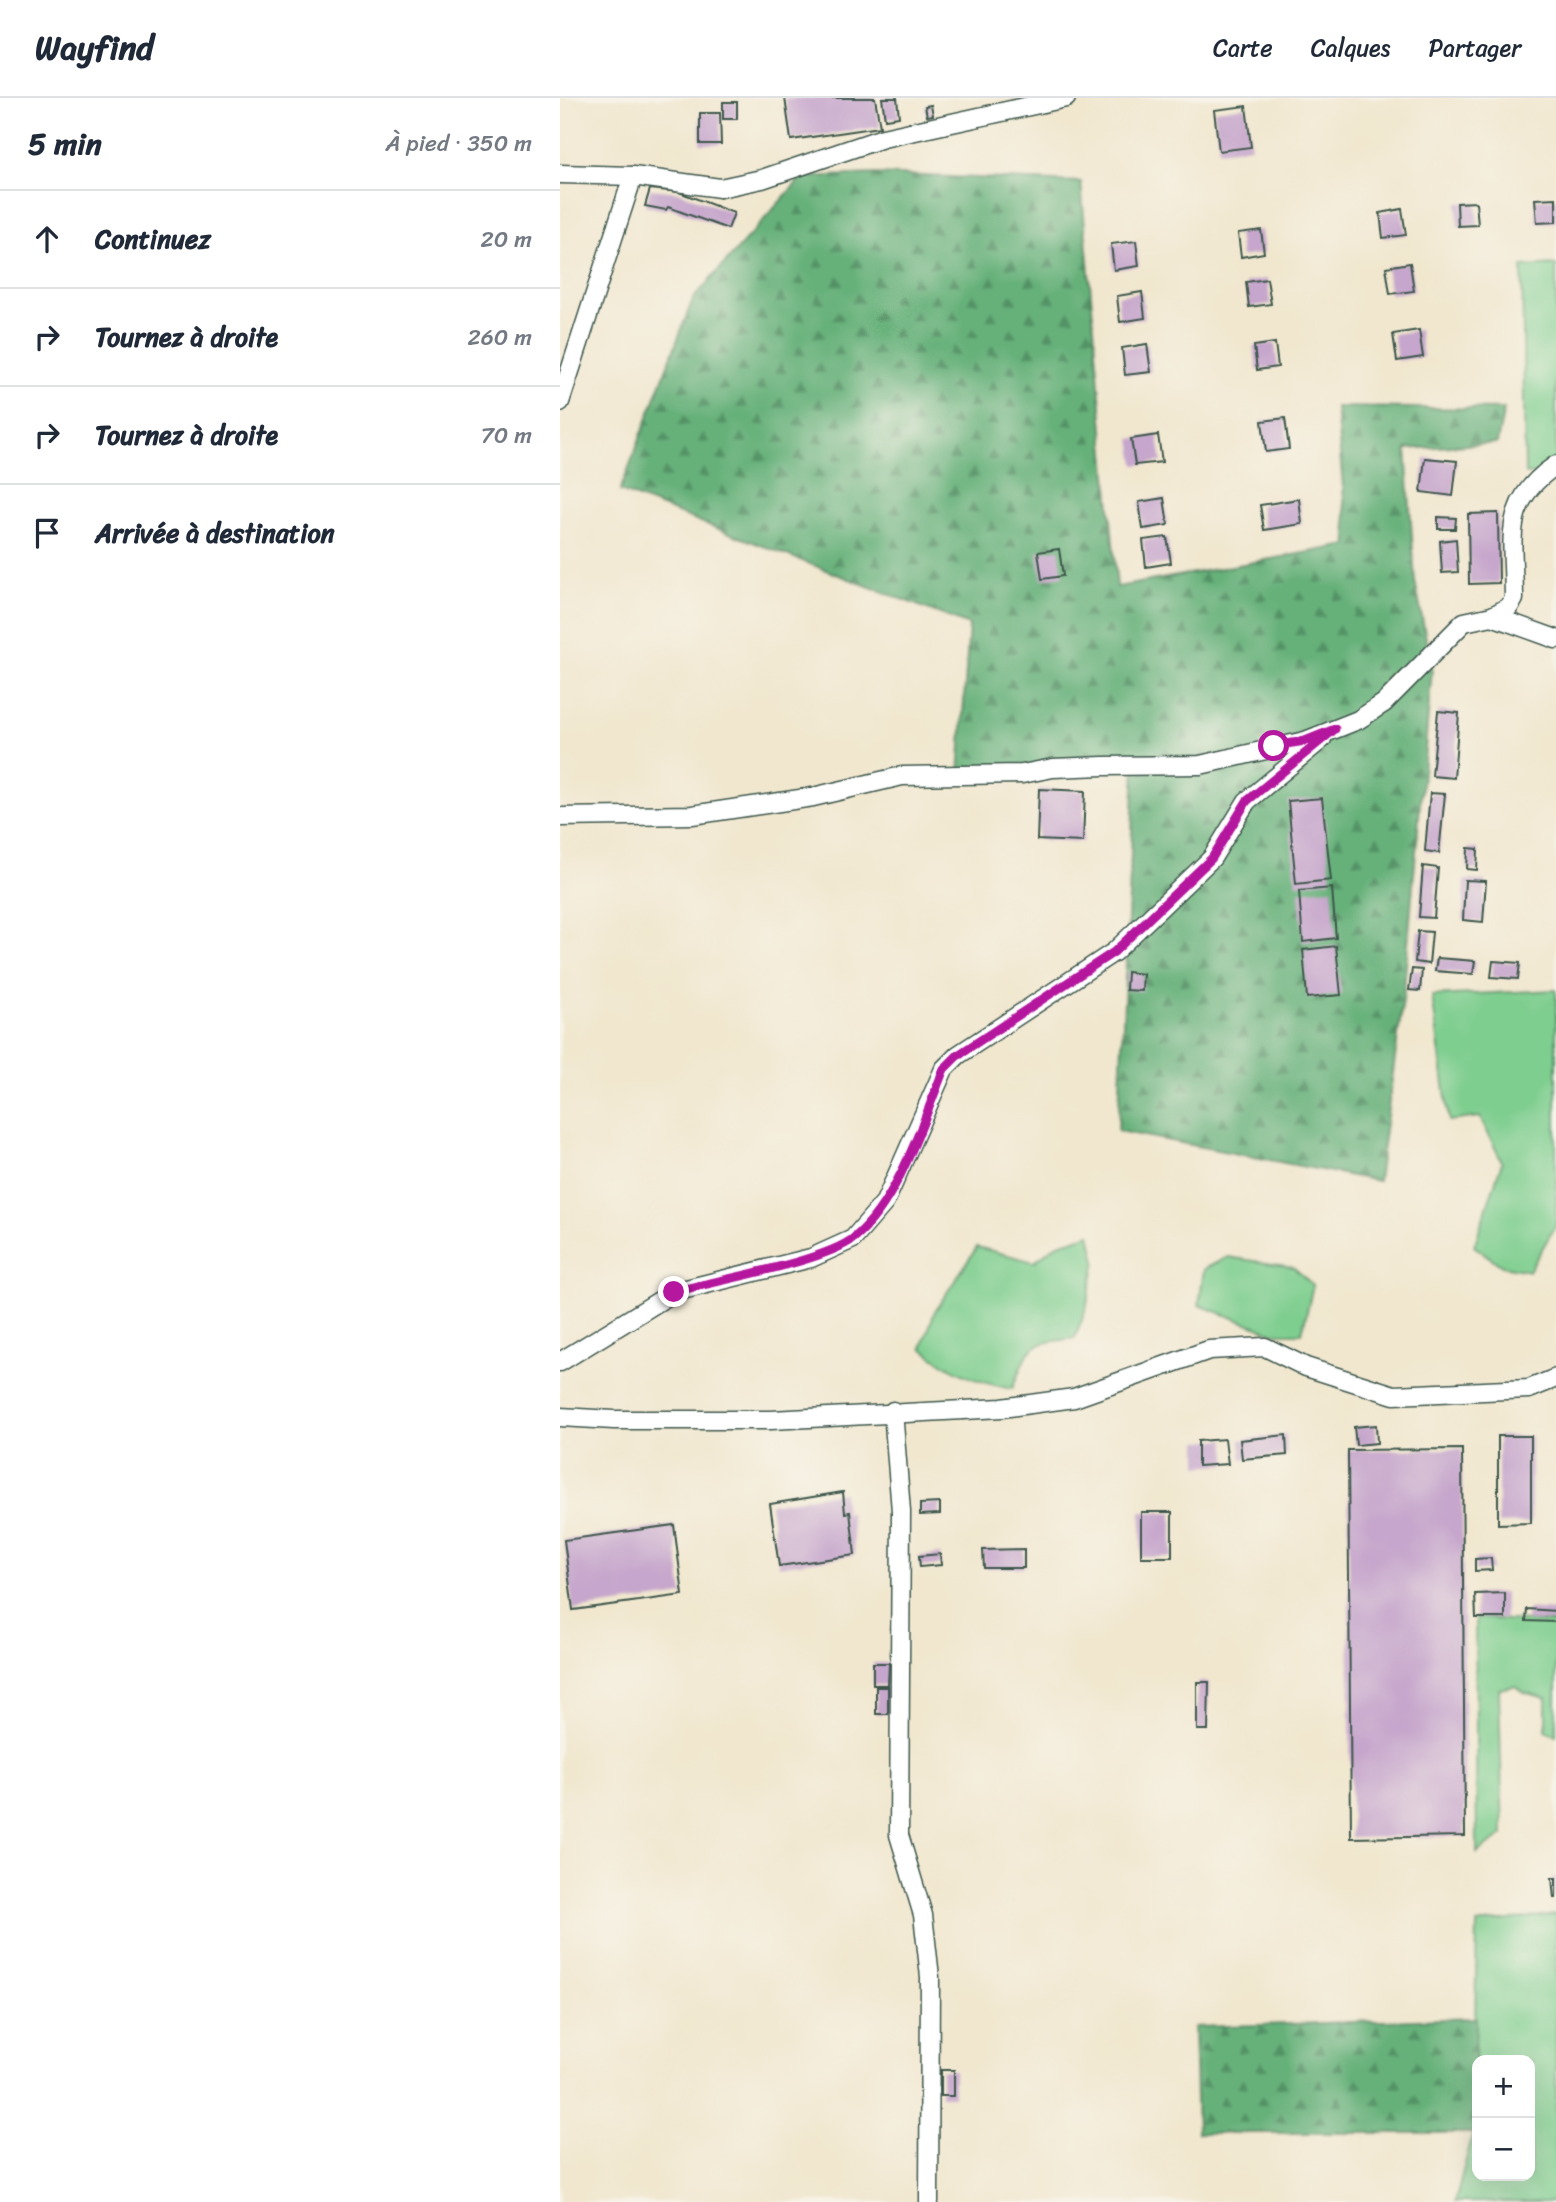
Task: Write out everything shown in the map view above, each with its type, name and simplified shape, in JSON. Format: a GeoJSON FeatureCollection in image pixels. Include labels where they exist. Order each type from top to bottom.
{"type":"FeatureCollection","features":[{"type":"Feature","properties":{"kind":"street"},"geometry":{"type":"LineString","coordinates":[[560,174],[633,176],[720,188],[762,179],[883,138],[1066,98]]}},
{"type":"Feature","properties":{"kind":"street"},"geometry":{"type":"LineString","coordinates":[[560,402],[633,176]]}},
{"type":"Feature","properties":{"kind":"street"},"geometry":{"type":"LineString","coordinates":[[560,817],[692,815],[813,797],[902,776],[1022,774],[1053,768],[1103,766],[1200,765],[1305,741],[1358,720],[1384,703],[1464,622],[1492,616],[1509,607],[1514,599],[1514,516],[1520,499],[1538,477],[1556,464]]}},
{"type":"Feature","properties":{"kind":"street"},"geometry":{"type":"LineString","coordinates":[[1492,616],[1556,639]]}},
{"type":"Feature","properties":{"kind":"street"},"geometry":{"type":"LineString","coordinates":[[560,1362],[674,1292],[811,1258],[853,1239],[885,1202],[944,1069],[958,1055],[1114,952],[1212,858],[1247,801],[1335,729]]}},
{"type":"Feature","properties":{"kind":"street"},"geometry":{"type":"LineString","coordinates":[[560,1417],[614,1420],[771,1420],[892,1411],[1002,1408],[1074,1398],[1209,1350],[1265,1347],[1306,1367],[1394,1395],[1529,1389],[1556,1378]]}},
{"type":"Feature","properties":{"kind":"street"},"geometry":{"type":"LineString","coordinates":[[892,1411],[901,1511],[899,1835],[923,1915],[930,1978],[929,2202]]}},
{"type":"Feature","properties":{"kind":"green space"},"geometry":{"type":"Polygon","coordinates":[[[875,174],[1081,182],[1117,587],[1348,545],[1336,407],[1504,409],[1497,443],[1406,449],[1415,581],[1432,670],[1403,1000],[1378,1181],[1118,1131],[1135,766],[959,775],[969,625],[620,491],[693,299],[802,177],[875,174]]]}},
{"type":"Feature","properties":{"kind":"green space"},"geometry":{"type":"Polygon","coordinates":[[[1556,265],[1556,472],[1525,474],[1522,267],[1556,265]]]}},
{"type":"Feature","properties":{"kind":"green space"},"geometry":{"type":"Polygon","coordinates":[[[1556,990],[1556,1225],[1529,1271],[1502,1266],[1474,1246],[1502,1162],[1480,1117],[1449,1121],[1432,996],[1556,990]]]}},
{"type":"Feature","properties":{"kind":"green space"},"geometry":{"type":"Polygon","coordinates":[[[1090,1234],[1096,1261],[1086,1309],[1075,1338],[1047,1342],[1032,1349],[1027,1354],[1012,1389],[964,1375],[943,1364],[922,1348],[935,1311],[977,1247],[1034,1262],[1056,1245],[1090,1234]]]}},
{"type":"Feature","properties":{"kind":"green space"},"geometry":{"type":"Polygon","coordinates":[[[1228,1257],[1293,1267],[1313,1285],[1302,1333],[1274,1333],[1199,1305],[1204,1269],[1228,1257]]]}},
{"type":"Feature","properties":{"kind":"green space"},"geometry":{"type":"Polygon","coordinates":[[[1475,1618],[1556,1623],[1556,1735],[1546,1731],[1546,1698],[1523,1692],[1515,1686],[1499,1689],[1503,1835],[1477,1853],[1475,1618]]]}},
{"type":"Feature","properties":{"kind":"green space"},"geometry":{"type":"Polygon","coordinates":[[[1556,1914],[1556,2202],[1455,2202],[1472,2137],[1472,2181],[1535,2181],[1535,2055],[1474,2055],[1477,1924],[1556,1914]]]}},
{"type":"Feature","properties":{"kind":"green space"},"geometry":{"type":"Polygon","coordinates":[[[1476,2018],[1475,2055],[1472,2055],[1472,2133],[1197,2133],[1194,2027],[1476,2018]]]}},
{"type":"Feature","properties":{"kind":"building"},"geometry":{"type":"Polygon","coordinates":[[[785,98],[875,98],[880,127],[791,140],[785,98]]]}},
{"type":"Feature","properties":{"kind":"building"},"geometry":{"type":"Polygon","coordinates":[[[882,98],[897,98],[899,117],[885,119],[882,98]]]}},
{"type":"Feature","properties":{"kind":"building"},"geometry":{"type":"Polygon","coordinates":[[[723,102],[737,102],[737,119],[723,119],[723,102]]]}},
{"type":"Feature","properties":{"kind":"building"},"geometry":{"type":"Polygon","coordinates":[[[931,105],[933,115],[927,116],[925,106],[931,105]]]}},
{"type":"Feature","properties":{"kind":"building"},"geometry":{"type":"Polygon","coordinates":[[[1246,106],[1251,147],[1219,151],[1214,110],[1246,106]]]}},
{"type":"Feature","properties":{"kind":"building"},"geometry":{"type":"Polygon","coordinates":[[[700,113],[720,113],[721,144],[700,144],[700,113]]]}},
{"type":"Feature","properties":{"kind":"building"},"geometry":{"type":"Polygon","coordinates":[[[650,189],[679,192],[734,213],[728,229],[668,207],[666,210],[645,206],[650,189]]]}},
{"type":"Feature","properties":{"kind":"building"},"geometry":{"type":"Polygon","coordinates":[[[1556,198],[1556,222],[1537,223],[1535,199],[1556,198]]]}},
{"type":"Feature","properties":{"kind":"building"},"geometry":{"type":"Polygon","coordinates":[[[1476,202],[1478,225],[1458,226],[1457,203],[1476,202]]]}},
{"type":"Feature","properties":{"kind":"building"},"geometry":{"type":"Polygon","coordinates":[[[1402,209],[1406,235],[1383,238],[1380,213],[1402,209]]]}},
{"type":"Feature","properties":{"kind":"building"},"geometry":{"type":"Polygon","coordinates":[[[1261,230],[1264,253],[1241,257],[1238,233],[1261,230]]]}},
{"type":"Feature","properties":{"kind":"building"},"geometry":{"type":"Polygon","coordinates":[[[1136,241],[1139,266],[1114,270],[1111,244],[1136,241]]]}},
{"type":"Feature","properties":{"kind":"building"},"geometry":{"type":"Polygon","coordinates":[[[1410,263],[1414,291],[1390,294],[1386,267],[1410,263]]]}},
{"type":"Feature","properties":{"kind":"building"},"geometry":{"type":"Polygon","coordinates":[[[1267,279],[1271,304],[1249,307],[1246,282],[1267,279]]]}},
{"type":"Feature","properties":{"kind":"building"},"geometry":{"type":"Polygon","coordinates":[[[1142,292],[1145,318],[1120,322],[1117,296],[1142,292]]]}},
{"type":"Feature","properties":{"kind":"building"},"geometry":{"type":"Polygon","coordinates":[[[1419,330],[1423,357],[1397,361],[1393,334],[1419,330]]]}},
{"type":"Feature","properties":{"kind":"building"},"geometry":{"type":"Polygon","coordinates":[[[1275,343],[1278,367],[1257,370],[1254,346],[1275,343]]]}},
{"type":"Feature","properties":{"kind":"building"},"geometry":{"type":"Polygon","coordinates":[[[1147,344],[1151,372],[1125,375],[1122,348],[1147,344]]]}},
{"type":"Feature","properties":{"kind":"building"},"geometry":{"type":"Polygon","coordinates":[[[1285,418],[1289,449],[1266,452],[1262,421],[1285,418]]]}},
{"type":"Feature","properties":{"kind":"building"},"geometry":{"type":"Polygon","coordinates":[[[1158,435],[1162,462],[1135,465],[1131,439],[1158,435]]]}},
{"type":"Feature","properties":{"kind":"building"},"geometry":{"type":"Polygon","coordinates":[[[1425,458],[1457,461],[1453,496],[1421,492],[1425,458]]]}},
{"type":"Feature","properties":{"kind":"building"},"geometry":{"type":"Polygon","coordinates":[[[1164,498],[1168,525],[1143,529],[1139,502],[1164,498]]]}},
{"type":"Feature","properties":{"kind":"building"},"geometry":{"type":"Polygon","coordinates":[[[1299,499],[1302,524],[1264,530],[1260,505],[1299,499]]]}},
{"type":"Feature","properties":{"kind":"building"},"geometry":{"type":"Polygon","coordinates":[[[1498,513],[1499,583],[1469,584],[1468,514],[1498,513]]]}},
{"type":"Feature","properties":{"kind":"building"},"geometry":{"type":"Polygon","coordinates":[[[1438,517],[1456,518],[1455,529],[1438,529],[1438,517]]]}},
{"type":"Feature","properties":{"kind":"building"},"geometry":{"type":"Polygon","coordinates":[[[1167,537],[1171,563],[1146,567],[1143,540],[1167,537]]]}},
{"type":"Feature","properties":{"kind":"building"},"geometry":{"type":"Polygon","coordinates":[[[1456,539],[1458,572],[1442,573],[1440,541],[1456,539]]]}},
{"type":"Feature","properties":{"kind":"building"},"geometry":{"type":"Polygon","coordinates":[[[1059,549],[1063,576],[1042,579],[1038,552],[1059,549]]]}},
{"type":"Feature","properties":{"kind":"building"},"geometry":{"type":"Polygon","coordinates":[[[1438,711],[1459,713],[1454,778],[1432,776],[1438,711]]]}},
{"type":"Feature","properties":{"kind":"building"},"geometry":{"type":"Polygon","coordinates":[[[1039,789],[1085,791],[1083,842],[1037,840],[1039,789]]]}},
{"type":"Feature","properties":{"kind":"building"},"geometry":{"type":"Polygon","coordinates":[[[1430,793],[1445,794],[1439,853],[1425,851],[1430,793]]]}},
{"type":"Feature","properties":{"kind":"building"},"geometry":{"type":"Polygon","coordinates":[[[1322,798],[1331,880],[1296,884],[1288,801],[1322,798]]]}},
{"type":"Feature","properties":{"kind":"building"},"geometry":{"type":"Polygon","coordinates":[[[1468,848],[1478,849],[1477,870],[1467,869],[1468,848]]]}},
{"type":"Feature","properties":{"kind":"building"},"geometry":{"type":"Polygon","coordinates":[[[1423,866],[1438,868],[1434,918],[1419,917],[1423,866]]]}},
{"type":"Feature","properties":{"kind":"building"},"geometry":{"type":"Polygon","coordinates":[[[1465,880],[1486,881],[1483,922],[1463,920],[1465,880]]]}},
{"type":"Feature","properties":{"kind":"building"},"geometry":{"type":"Polygon","coordinates":[[[1332,888],[1336,938],[1303,942],[1299,891],[1332,888]]]}},
{"type":"Feature","properties":{"kind":"building"},"geometry":{"type":"Polygon","coordinates":[[[1418,931],[1432,932],[1429,964],[1415,962],[1418,931]]]}},
{"type":"Feature","properties":{"kind":"building"},"geometry":{"type":"Polygon","coordinates":[[[1336,946],[1341,995],[1307,998],[1303,950],[1336,946]]]}},
{"type":"Feature","properties":{"kind":"building"},"geometry":{"type":"Polygon","coordinates":[[[1437,958],[1475,961],[1473,974],[1435,971],[1437,958]]]}},
{"type":"Feature","properties":{"kind":"building"},"geometry":{"type":"Polygon","coordinates":[[[1493,961],[1520,963],[1518,979],[1491,977],[1493,961]]]}},
{"type":"Feature","properties":{"kind":"building"},"geometry":{"type":"Polygon","coordinates":[[[1412,969],[1422,970],[1420,991],[1409,990],[1412,969]]]}},
{"type":"Feature","properties":{"kind":"building"},"geometry":{"type":"Polygon","coordinates":[[[1127,972],[1143,974],[1142,991],[1126,990],[1127,972]]]}},
{"type":"Feature","properties":{"kind":"building"},"geometry":{"type":"Polygon","coordinates":[[[1376,1425],[1377,1443],[1356,1445],[1354,1427],[1376,1425]]]}},
{"type":"Feature","properties":{"kind":"building"},"geometry":{"type":"Polygon","coordinates":[[[1286,1435],[1287,1455],[1242,1459],[1240,1440],[1286,1435]]]}},
{"type":"Feature","properties":{"kind":"building"},"geometry":{"type":"Polygon","coordinates":[[[1498,1436],[1531,1436],[1531,1523],[1498,1524],[1498,1436]]]}},
{"type":"Feature","properties":{"kind":"building"},"geometry":{"type":"Polygon","coordinates":[[[1225,1439],[1228,1464],[1198,1466],[1198,1441],[1225,1439]]]}},
{"type":"Feature","properties":{"kind":"building"},"geometry":{"type":"Polygon","coordinates":[[[1462,1449],[1465,1836],[1351,1838],[1348,1450],[1462,1449]]]}},
{"type":"Feature","properties":{"kind":"building"},"geometry":{"type":"Polygon","coordinates":[[[843,1492],[845,1513],[850,1512],[855,1555],[779,1566],[770,1504],[843,1492]]]}},
{"type":"Feature","properties":{"kind":"building"},"geometry":{"type":"Polygon","coordinates":[[[940,1503],[940,1514],[920,1515],[920,1504],[940,1503]]]}},
{"type":"Feature","properties":{"kind":"building"},"geometry":{"type":"Polygon","coordinates":[[[1141,1512],[1172,1512],[1172,1557],[1141,1557],[1141,1512]]]}},
{"type":"Feature","properties":{"kind":"building"},"geometry":{"type":"Polygon","coordinates":[[[674,1525],[683,1595],[573,1610],[564,1540],[674,1525]]]}},
{"type":"Feature","properties":{"kind":"building"},"geometry":{"type":"Polygon","coordinates":[[[1024,1549],[1024,1568],[984,1568],[983,1550],[1024,1549]]]}},
{"type":"Feature","properties":{"kind":"building"},"geometry":{"type":"Polygon","coordinates":[[[940,1554],[941,1565],[920,1567],[919,1556],[940,1554]]]}},
{"type":"Feature","properties":{"kind":"building"},"geometry":{"type":"Polygon","coordinates":[[[1491,1558],[1492,1570],[1475,1571],[1475,1559],[1491,1558]]]}},
{"type":"Feature","properties":{"kind":"building"},"geometry":{"type":"Polygon","coordinates":[[[1505,1593],[1505,1618],[1476,1618],[1475,1594],[1505,1593]]]}},
{"type":"Feature","properties":{"kind":"building"},"geometry":{"type":"Polygon","coordinates":[[[1527,1609],[1556,1611],[1556,1622],[1526,1621],[1527,1609]]]}},
{"type":"Feature","properties":{"kind":"building"},"geometry":{"type":"Polygon","coordinates":[[[873,1663],[889,1663],[888,1685],[873,1685],[873,1663]]]}},
{"type":"Feature","properties":{"kind":"building"},"geometry":{"type":"Polygon","coordinates":[[[1197,1682],[1209,1682],[1208,1730],[1197,1730],[1197,1682]]]}},
{"type":"Feature","properties":{"kind":"building"},"geometry":{"type":"Polygon","coordinates":[[[876,1687],[888,1687],[888,1714],[876,1714],[876,1687]]]}},
{"type":"Feature","properties":{"kind":"building"},"geometry":{"type":"Polygon","coordinates":[[[1552,1878],[1556,1878],[1556,1898],[1554,1898],[1552,1878]]]}},
{"type":"Feature","properties":{"kind":"building"},"geometry":{"type":"Polygon","coordinates":[[[941,2070],[954,2070],[954,2096],[941,2096],[941,2070]]]}},
{"type":"Feature","properties":{"kind":"route"},"geometry":{"type":"LineString","coordinates":[[674,1292],[811,1258],[853,1239],[885,1202],[944,1069],[958,1055],[1114,952],[1212,858],[1247,801],[1335,729],[1305,741],[1274,746]]}}]}
